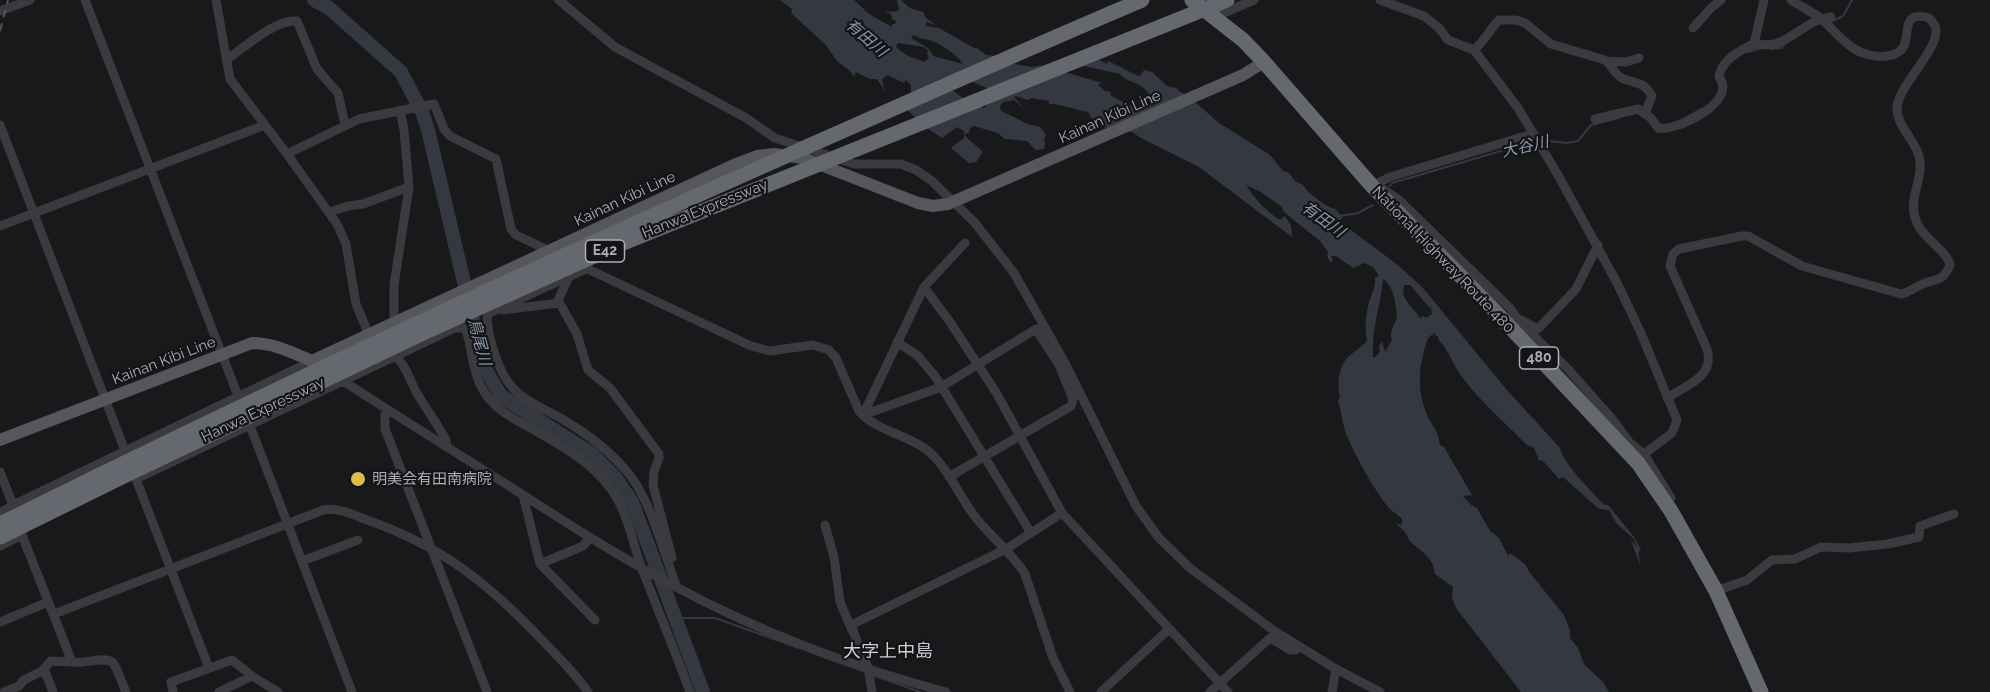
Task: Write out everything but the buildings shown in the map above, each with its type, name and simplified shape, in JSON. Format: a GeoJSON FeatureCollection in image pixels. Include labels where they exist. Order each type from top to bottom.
{"type":"FeatureCollection","features":[{"type":"Feature","properties":{"kind":"highway","name":"Hanwa Expressway"},"geometry":{"type":"LineString","coordinates":[[0,524],[118,465],[554,260],[991,64],[1142,0]]}},
{"type":"Feature","properties":{"kind":"highway","name":"National Highway Route 480"},"geometry":{"type":"LineString","coordinates":[[1192,0],[1243,40],[1373,185],[1625,444],[1671,511],[1716,591],[1761,692]]}},
{"type":"Feature","properties":{"kind":"highway","name":"Hanwa Expressway"},"geometry":{"type":"LineString","coordinates":[[0,537],[421,334],[623,243],[1227,0]]}},
{"type":"Feature","properties":{"kind":"main road","name":"Kainan Kibi Line"},"geometry":{"type":"LineString","coordinates":[[0,440],[252,344],[265,343],[312,361],[745,160],[774,154],[803,158],[918,203],[940,206],[958,201],[1242,75],[1264,62]]}},
{"type":"Feature","properties":{"kind":"street"},"geometry":{"type":"LineString","coordinates":[[0,11],[30,0]]}},
{"type":"Feature","properties":{"kind":"street"},"geometry":{"type":"LineString","coordinates":[[85,0],[352,692]]}},
{"type":"Feature","properties":{"kind":"street"},"geometry":{"type":"LineString","coordinates":[[216,0],[230,79],[330,212],[346,244],[356,304],[374,332],[396,356],[440,428],[447,447]]}},
{"type":"Feature","properties":{"kind":"street"},"geometry":{"type":"LineString","coordinates":[[559,0],[615,47],[746,118],[774,138],[854,164],[902,164],[932,181],[958,201],[1014,273],[1132,500],[1159,538],[1180,559],[1217,589],[1299,646],[1380,692]]}},
{"type":"Feature","properties":{"kind":"street"},"geometry":{"type":"LineString","coordinates":[[1214,17],[1254,0]]}},
{"type":"Feature","properties":{"kind":"street"},"geometry":{"type":"LineString","coordinates":[[1380,0],[1424,16],[1440,28],[1448,40],[1455,44],[1469,46],[1474,50],[1518,108],[1598,245],[1640,331],[1677,420],[1672,433],[1644,454]]}},
{"type":"Feature","properties":{"kind":"street"},"geometry":{"type":"LineString","coordinates":[[1693,28],[1721,0]]}},
{"type":"Feature","properties":{"kind":"street"},"geometry":{"type":"LineString","coordinates":[[1754,44],[1764,0]]}},
{"type":"Feature","properties":{"kind":"street"},"geometry":{"type":"LineString","coordinates":[[1667,398],[1702,376],[1709,366],[1710,358],[1672,273],[1671,260],[1673,254],[1679,249],[1748,236],[1802,266],[1901,294],[1937,281],[1943,277],[1950,266],[1948,259],[1925,237],[1917,223],[1912,203],[1920,174],[1919,158],[1916,148],[1901,124],[1897,107],[1899,99],[1934,38],[1936,30],[1934,24],[1929,18],[1916,17],[1909,22],[1904,45],[1900,51],[1888,56],[1869,55],[1857,50],[1820,18],[1791,0]]}},
{"type":"Feature","properties":{"kind":"street"},"geometry":{"type":"LineString","coordinates":[[1595,119],[1634,109],[1645,113],[1658,128],[1678,125],[1711,108],[1719,99],[1725,88],[1719,77],[1721,69],[1730,58],[1754,44],[1776,44],[1820,18],[1831,17]]}},
{"type":"Feature","properties":{"kind":"street"},"geometry":{"type":"LineString","coordinates":[[1474,50],[1482,44],[1499,20],[1508,19],[1525,23],[1551,44],[1605,60],[1626,62],[1640,58]]}},
{"type":"Feature","properties":{"kind":"street"},"geometry":{"type":"LineString","coordinates":[[226,60],[276,27],[297,21],[317,69],[338,93],[345,124]]}},
{"type":"Feature","properties":{"kind":"street"},"geometry":{"type":"LineString","coordinates":[[1605,60],[1611,64],[1621,78],[1640,82],[1650,92],[1652,96],[1645,113]]}},
{"type":"Feature","properties":{"kind":"street"},"geometry":{"type":"LineString","coordinates":[[288,154],[359,119],[432,104],[450,136],[496,159],[508,220],[516,235],[752,346],[776,352],[813,345],[824,347],[836,358],[863,416],[923,448],[933,456],[974,515],[1006,549],[1025,574],[1053,658],[1070,692]]}},
{"type":"Feature","properties":{"kind":"street"},"geometry":{"type":"LineString","coordinates":[[394,323],[394,285],[409,187],[400,110]]}},
{"type":"Feature","properties":{"kind":"street"},"geometry":{"type":"LineString","coordinates":[[0,226],[265,125]]}},
{"type":"Feature","properties":{"kind":"street"},"geometry":{"type":"LineString","coordinates":[[0,126],[209,668]]}},
{"type":"Feature","properties":{"kind":"street"},"geometry":{"type":"LineString","coordinates":[[1373,185],[1390,177],[1532,134]]}},
{"type":"Feature","properties":{"kind":"street"},"geometry":{"type":"LineString","coordinates":[[1373,185],[1399,201],[1510,308],[1520,323],[1567,368],[1613,420],[1625,444],[1644,454],[1673,503],[1671,511]]}},
{"type":"Feature","properties":{"kind":"street"},"geometry":{"type":"LineString","coordinates":[[330,212],[363,204],[409,187]]}},
{"type":"Feature","properties":{"kind":"street"},"geometry":{"type":"LineString","coordinates":[[863,416],[924,287],[965,243]]}},
{"type":"Feature","properties":{"kind":"street"},"geometry":{"type":"LineString","coordinates":[[1493,309],[1500,308],[1538,328],[1576,289],[1598,245]]}},
{"type":"Feature","properties":{"kind":"street"},"geometry":{"type":"LineString","coordinates":[[586,269],[489,312],[486,317],[500,368],[506,380],[520,395],[594,440],[624,468],[644,498],[677,588]]}},
{"type":"Feature","properties":{"kind":"street"},"geometry":{"type":"LineString","coordinates":[[569,277],[558,300],[577,334],[588,370],[610,388],[659,454],[653,485],[677,588]]}},
{"type":"Feature","properties":{"kind":"street"},"geometry":{"type":"LineString","coordinates":[[924,287],[978,364],[1062,513],[1228,692]]}},
{"type":"Feature","properties":{"kind":"street"},"geometry":{"type":"LineString","coordinates":[[495,310],[559,303]]}},
{"type":"Feature","properties":{"kind":"street"},"geometry":{"type":"LineString","coordinates":[[136,479],[455,328],[464,328],[479,382],[488,398],[507,415],[585,461],[604,479],[622,508],[690,692]]}},
{"type":"Feature","properties":{"kind":"street"},"geometry":{"type":"LineString","coordinates":[[863,416],[941,387],[1036,329],[1062,364],[1073,403],[949,477]]}},
{"type":"Feature","properties":{"kind":"street"},"geometry":{"type":"LineString","coordinates":[[897,342],[912,350],[922,360],[941,387],[1031,533]]}},
{"type":"Feature","properties":{"kind":"street"},"geometry":{"type":"LineString","coordinates":[[0,513],[312,361],[590,537],[677,588],[798,644],[946,692]]}},
{"type":"Feature","properties":{"kind":"street"},"geometry":{"type":"LineString","coordinates":[[388,410],[385,415],[385,429],[487,692]]}},
{"type":"Feature","properties":{"kind":"street"},"geometry":{"type":"LineString","coordinates":[[0,472],[13,505]]}},
{"type":"Feature","properties":{"kind":"street"},"geometry":{"type":"LineString","coordinates":[[523,495],[540,564],[595,620]]}},
{"type":"Feature","properties":{"kind":"street"},"geometry":{"type":"LineString","coordinates":[[54,614],[287,523],[323,510],[333,509],[380,524],[432,548],[471,573],[495,593],[551,649],[588,692]]}},
{"type":"Feature","properties":{"kind":"street"},"geometry":{"type":"LineString","coordinates":[[853,631],[853,624],[857,621],[1006,549],[1062,513]]}},
{"type":"Feature","properties":{"kind":"street"},"geometry":{"type":"LineString","coordinates":[[1716,591],[1747,580],[1773,560],[1796,559],[1827,546],[1857,547],[1895,543],[1919,537],[1920,526],[1954,513]]}},
{"type":"Feature","properties":{"kind":"street"},"geometry":{"type":"LineString","coordinates":[[825,525],[832,551],[840,602],[868,668],[872,692]]}},
{"type":"Feature","properties":{"kind":"street"},"geometry":{"type":"LineString","coordinates":[[0,546],[22,535],[72,662]]}},
{"type":"Feature","properties":{"kind":"street"},"geometry":{"type":"LineString","coordinates":[[540,564],[583,546],[590,537]]}},
{"type":"Feature","properties":{"kind":"street"},"geometry":{"type":"LineString","coordinates":[[302,561],[358,540]]}},
{"type":"Feature","properties":{"kind":"street"},"geometry":{"type":"LineString","coordinates":[[0,622],[48,602]]}},
{"type":"Feature","properties":{"kind":"street"},"geometry":{"type":"LineString","coordinates":[[1101,692],[1169,629]]}},
{"type":"Feature","properties":{"kind":"street"},"geometry":{"type":"LineString","coordinates":[[1210,692],[1270,638],[1290,650],[1296,650],[1299,646]]}},
{"type":"Feature","properties":{"kind":"street"},"geometry":{"type":"LineString","coordinates":[[4,692],[19,686],[24,680],[55,660],[79,664],[108,659],[113,662],[126,692]]}},
{"type":"Feature","properties":{"kind":"street"},"geometry":{"type":"LineString","coordinates":[[173,692],[171,682],[232,660],[278,692]]}},
{"type":"Feature","properties":{"kind":"street"},"geometry":{"type":"LineString","coordinates":[[44,669],[53,692]]}},
{"type":"Feature","properties":{"kind":"street"},"geometry":{"type":"LineString","coordinates":[[1332,692],[1336,669]]}},
{"type":"Feature","properties":{"kind":"street"},"geometry":{"type":"LineString","coordinates":[[219,692],[231,689],[252,676]]}},
{"type":"Feature","properties":{"kind":"water","name":"有田川"},"geometry":{"type":"Polygon","coordinates":[[[780,0],[854,0],[869,14],[892,27],[896,21],[892,19],[891,14],[885,12],[899,11],[897,0],[901,0],[910,8],[923,12],[926,18],[936,25],[926,22],[926,26],[939,28],[986,55],[996,56],[1009,63],[1031,67],[1094,57],[1140,76],[1144,70],[1152,72],[1167,86],[1176,88],[1188,96],[1219,123],[1270,155],[1283,171],[1288,172],[1307,191],[1325,205],[1335,209],[1343,218],[1340,220],[1344,225],[1398,265],[1423,288],[1507,390],[1560,448],[1579,478],[1604,505],[1608,505],[1634,537],[1641,550],[1638,552],[1641,567],[1631,541],[1637,547],[1633,538],[1616,523],[1609,510],[1599,509],[1563,477],[1559,479],[1543,461],[1539,460],[1534,448],[1527,445],[1470,387],[1438,336],[1435,336],[1436,333],[1430,336],[1426,342],[1422,359],[1420,383],[1422,399],[1440,445],[1444,447],[1472,495],[1463,496],[1477,508],[1490,531],[1499,538],[1508,556],[1510,553],[1525,564],[1564,615],[1570,630],[1570,638],[1578,648],[1584,664],[1604,683],[1609,692],[1521,692],[1456,608],[1452,598],[1453,587],[1435,574],[1430,560],[1411,542],[1396,523],[1402,525],[1402,519],[1388,507],[1376,491],[1356,455],[1345,432],[1338,401],[1339,382],[1340,372],[1347,358],[1367,341],[1369,302],[1375,278],[1379,276],[1373,267],[1364,263],[1353,268],[1336,256],[1331,256],[1333,261],[1330,262],[1328,252],[1320,241],[1284,212],[1282,207],[1261,192],[1246,185],[1270,213],[1280,220],[1285,216],[1291,226],[1292,237],[1199,167],[1132,132],[1110,131],[1091,118],[1088,112],[1049,104],[1049,101],[1031,98],[1028,100],[1016,96],[1014,97],[1025,109],[1014,100],[1003,102],[1000,106],[1001,111],[1040,127],[1046,135],[1044,149],[1036,150],[1027,141],[1005,139],[998,133],[974,126],[970,128],[969,134],[965,133],[965,136],[983,152],[976,162],[969,163],[951,148],[964,138],[964,131],[957,127],[942,138],[925,127],[905,108],[911,93],[911,85],[906,80],[904,83],[887,75],[882,80],[885,91],[877,79],[870,79],[856,72],[854,77],[837,61],[825,44],[791,13],[792,9],[780,0]],[[913,35],[911,38],[927,47],[933,56],[963,64],[948,49],[937,43],[913,35]],[[899,43],[896,45],[906,55],[924,62],[929,58],[928,50],[923,47],[899,43]],[[1084,66],[1064,72],[1110,85],[1101,83],[1098,85],[1106,92],[1110,91],[1111,96],[1136,108],[1148,103],[1143,99],[1145,96],[1149,99],[1153,97],[1145,89],[1120,74],[1084,66]],[[957,79],[938,80],[965,99],[984,108],[991,101],[992,91],[980,85],[957,79]],[[1383,279],[1373,337],[1373,357],[1376,357],[1382,341],[1385,352],[1392,340],[1391,332],[1397,318],[1392,291],[1383,279]],[[1404,285],[1404,296],[1420,318],[1423,316],[1426,318],[1432,314],[1431,307],[1410,285],[1404,285]]]}},
{"type":"Feature","properties":{"kind":"waterway","name":"鳥尾川"},"geometry":{"type":"LineString","coordinates":[[314,0],[329,8],[401,72],[422,112],[428,130],[484,367],[501,396],[592,454],[615,477],[632,502],[703,692]]}},
{"type":"Feature","properties":{"kind":"waterway","name":"大谷川"},"geometry":{"type":"LineString","coordinates":[[1833,21],[1843,16],[1852,0]]}},
{"type":"Feature","properties":{"kind":"waterway","name":"大谷川"},"geometry":{"type":"LineString","coordinates":[[1771,49],[1781,48],[1785,44]]}},
{"type":"Feature","properties":{"kind":"waterway","name":"大谷川"},"geometry":{"type":"LineString","coordinates":[[1748,52],[1759,49]]}},
{"type":"Feature","properties":{"kind":"waterway","name":"大谷川"},"geometry":{"type":"LineString","coordinates":[[1685,118],[1701,109]]}},
{"type":"Feature","properties":{"kind":"waterway","name":"大谷川"},"geometry":{"type":"LineString","coordinates":[[1540,140],[1566,143],[1578,141],[1591,125],[1619,118]]}},
{"type":"Feature","properties":{"kind":"waterway","name":"大谷川"},"geometry":{"type":"LineString","coordinates":[[1390,186],[1392,183],[1535,141]]}},
{"type":"Feature","properties":{"kind":"waterway","name":"大谷川"},"geometry":{"type":"LineString","coordinates":[[1340,216],[1358,213],[1373,205]]}},
{"type":"Feature","properties":{"kind":"waterway"},"geometry":{"type":"LineString","coordinates":[[675,620],[715,618],[799,648]]}},
{"type":"Feature","properties":{"kind":"waterway"},"geometry":{"type":"LineString","coordinates":[[875,676],[920,692]]}},
{"type":"Feature","properties":{"kind":"railway"},"geometry":{"type":"LineString","coordinates":[[0,31],[8,0]]}},
{"type":"Feature","properties":{"kind":"place","name":"明美会有田南病院"},"geometry":{"type":"Point","coordinates":[358,479]}},
{"type":"Feature","properties":{"kind":"district","name":"大字上中島"},"geometry":{"type":"Point","coordinates":[888,652]}}]}
